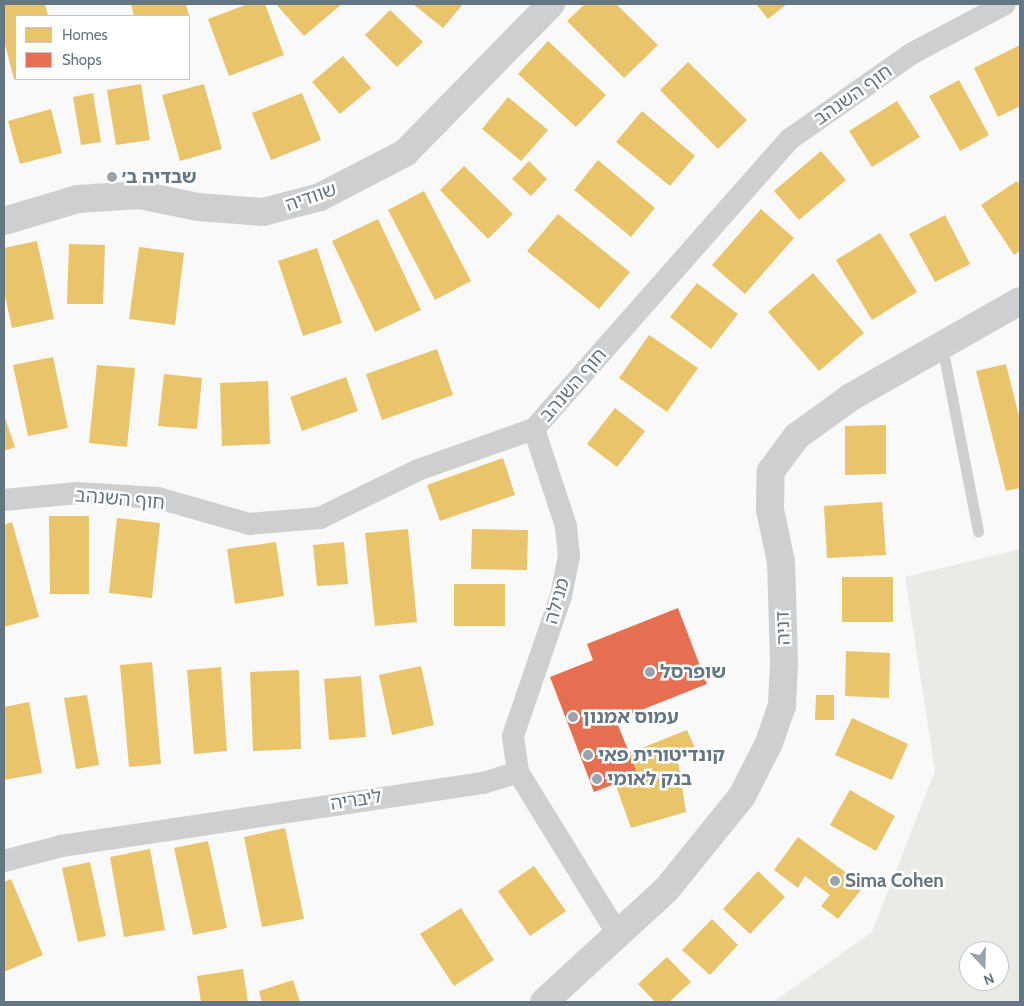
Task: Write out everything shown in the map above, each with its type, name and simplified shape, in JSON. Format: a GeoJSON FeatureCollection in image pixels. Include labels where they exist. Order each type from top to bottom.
{"type":"FeatureCollection","features":[{"type":"Feature","properties":{"kind":"street","name":"שוודיה"},"geometry":{"type":"LineString","coordinates":[[4,221],[78,199],[140,195],[198,207],[263,212],[320,197],[406,154],[552,4]]}},
{"type":"Feature","properties":{"kind":"street","name":"חוף השנהב"},"geometry":{"type":"LineString","coordinates":[[4,500],[78,493],[158,498],[249,524],[320,518],[418,470],[534,429],[790,139],[911,54],[1005,4]]}},
{"type":"Feature","properties":{"kind":"street","name":"דניה"},"geometry":{"type":"LineString","coordinates":[[544,1002],[666,890],[742,796],[769,742],[782,706],[780,562],[770,510],[771,471],[798,436],[851,397],[1020,300]]}},
{"type":"Feature","properties":{"kind":"street","name":"מנילה"},"geometry":{"type":"LineString","coordinates":[[518,772],[513,736],[560,596],[569,556],[566,526],[534,429]]}},
{"type":"Feature","properties":{"kind":"street"},"geometry":{"type":"LineString","coordinates":[[518,772],[618,936]]}},
{"type":"Feature","properties":{"kind":"street","name":"ליבריה"},"geometry":{"type":"LineString","coordinates":[[4,861],[61,846],[483,783],[518,772]]}},
{"type":"Feature","properties":{"kind":"lane"},"geometry":{"type":"LineString","coordinates":[[941,345],[978,532]]}},
{"type":"Feature","properties":{"kind":"shaded area"},"geometry":{"type":"Polygon","coordinates":[[[1020,549],[1020,1002],[773,1002],[872,932],[935,771],[905,577],[1020,549]]]}},
{"type":"Feature","properties":{"kind":"building: Homes"},"geometry":{"type":"Polygon","coordinates":[[[4,4],[45,4],[48,15],[15,15],[15,79],[4,41],[4,4]]]}},
{"type":"Feature","properties":{"kind":"building: Homes"},"geometry":{"type":"Polygon","coordinates":[[[131,4],[186,4],[189,15],[134,15],[131,4]]]}},
{"type":"Feature","properties":{"kind":"building: Homes"},"geometry":{"type":"Polygon","coordinates":[[[248,4],[265,4],[284,55],[229,76],[208,19],[248,4]]]}},
{"type":"Feature","properties":{"kind":"building: Homes"},"geometry":{"type":"Polygon","coordinates":[[[276,4],[342,4],[304,36],[276,4]]]}},
{"type":"Feature","properties":{"kind":"building: Homes"},"geometry":{"type":"Polygon","coordinates":[[[413,4],[463,4],[443,28],[413,4]]]}},
{"type":"Feature","properties":{"kind":"building: Homes"},"geometry":{"type":"Polygon","coordinates":[[[585,4],[616,4],[658,45],[624,78],[567,21],[585,4]]]}},
{"type":"Feature","properties":{"kind":"building: Homes"},"geometry":{"type":"Polygon","coordinates":[[[756,4],[787,4],[768,19],[756,4]]]}},
{"type":"Feature","properties":{"kind":"building: Homes"},"geometry":{"type":"Polygon","coordinates":[[[390,10],[423,42],[397,67],[365,35],[390,10]]]}},
{"type":"Feature","properties":{"kind":"building: Homes"},"geometry":{"type":"Polygon","coordinates":[[[548,41],[606,95],[576,127],[518,74],[548,41]]]}},
{"type":"Feature","properties":{"kind":"building: Homes"},"geometry":{"type":"Polygon","coordinates":[[[1020,45],[1020,106],[998,117],[974,68],[1020,45]]]}},
{"type":"Feature","properties":{"kind":"building: Homes"},"geometry":{"type":"Polygon","coordinates":[[[343,56],[371,88],[340,114],[312,82],[343,56]]]}},
{"type":"Feature","properties":{"kind":"building: Homes"},"geometry":{"type":"Polygon","coordinates":[[[688,62],[747,120],[718,149],[660,90],[688,62]]]}},
{"type":"Feature","properties":{"kind":"building: Homes"},"geometry":{"type":"Polygon","coordinates":[[[959,80],[989,135],[960,151],[929,96],[959,80]]]}},
{"type":"Feature","properties":{"kind":"building: Homes"},"geometry":{"type":"Polygon","coordinates":[[[141,84],[150,140],[116,145],[107,90],[141,84]]]}},
{"type":"Feature","properties":{"kind":"building: Homes"},"geometry":{"type":"Polygon","coordinates":[[[204,84],[222,149],[180,161],[162,95],[204,84]]]}},
{"type":"Feature","properties":{"kind":"building: Homes"},"geometry":{"type":"Polygon","coordinates":[[[93,93],[101,142],[81,145],[73,97],[93,93]]]}},
{"type":"Feature","properties":{"kind":"building: Homes"},"geometry":{"type":"Polygon","coordinates":[[[302,93],[321,140],[271,160],[252,113],[302,93]]]}},
{"type":"Feature","properties":{"kind":"building: Homes"},"geometry":{"type":"Polygon","coordinates":[[[508,97],[548,130],[521,161],[482,129],[508,97]]]}},
{"type":"Feature","properties":{"kind":"building: Homes"},"geometry":{"type":"Polygon","coordinates":[[[897,101],[920,137],[872,167],[849,131],[897,101]]]}},
{"type":"Feature","properties":{"kind":"building: Homes"},"geometry":{"type":"Polygon","coordinates":[[[51,109],[62,153],[20,164],[8,121],[51,109]]]}},
{"type":"Feature","properties":{"kind":"building: Homes"},"geometry":{"type":"Polygon","coordinates":[[[642,111],[695,156],[670,186],[616,142],[642,111]]]}},
{"type":"Feature","properties":{"kind":"building: Homes"},"geometry":{"type":"Polygon","coordinates":[[[821,151],[846,180],[799,220],[774,191],[821,151]]]}},
{"type":"Feature","properties":{"kind":"building: Homes"},"geometry":{"type":"Polygon","coordinates":[[[598,160],[655,208],[631,237],[574,190],[598,160]]]}},
{"type":"Feature","properties":{"kind":"building: Homes"},"geometry":{"type":"Polygon","coordinates":[[[529,161],[547,179],[531,196],[512,179],[529,161]]]}},
{"type":"Feature","properties":{"kind":"building: Homes"},"geometry":{"type":"Polygon","coordinates":[[[464,166],[513,214],[488,239],[440,190],[464,166]]]}},
{"type":"Feature","properties":{"kind":"building: Homes"},"geometry":{"type":"Polygon","coordinates":[[[1017,181],[1020,185],[1020,251],[1014,255],[981,205],[1017,181]]]}},
{"type":"Feature","properties":{"kind":"building: Homes"},"geometry":{"type":"Polygon","coordinates":[[[424,191],[471,281],[435,300],[388,210],[424,191]]]}},
{"type":"Feature","properties":{"kind":"building: Homes"},"geometry":{"type":"Polygon","coordinates":[[[761,209],[794,238],[745,294],[712,265],[761,209]]]}},
{"type":"Feature","properties":{"kind":"building: Homes"},"geometry":{"type":"Polygon","coordinates":[[[558,214],[630,272],[599,309],[527,251],[558,214]]]}},
{"type":"Feature","properties":{"kind":"building: Homes"},"geometry":{"type":"Polygon","coordinates":[[[945,215],[970,264],[935,282],[909,234],[945,215]]]}},
{"type":"Feature","properties":{"kind":"building: Homes"},"geometry":{"type":"Polygon","coordinates":[[[378,219],[421,310],[375,332],[332,241],[378,219]]]}},
{"type":"Feature","properties":{"kind":"building: Homes"},"geometry":{"type":"Polygon","coordinates":[[[880,233],[917,292],[872,320],[836,260],[880,233]]]}},
{"type":"Feature","properties":{"kind":"building: Homes"},"geometry":{"type":"Polygon","coordinates":[[[37,241],[54,319],[12,328],[4,291],[4,248],[37,241]]]}},
{"type":"Feature","properties":{"kind":"building: Homes"},"geometry":{"type":"Polygon","coordinates":[[[69,244],[105,245],[103,304],[67,304],[69,244]]]}},
{"type":"Feature","properties":{"kind":"building: Homes"},"geometry":{"type":"Polygon","coordinates":[[[139,247],[184,253],[175,325],[129,319],[139,247]]]}},
{"type":"Feature","properties":{"kind":"building: Homes"},"geometry":{"type":"Polygon","coordinates":[[[317,248],[342,323],[303,336],[278,261],[317,248]]]}},
{"type":"Feature","properties":{"kind":"building: Homes"},"geometry":{"type":"Polygon","coordinates":[[[813,273],[864,333],[819,371],[768,312],[813,273]]]}},
{"type":"Feature","properties":{"kind":"building: Homes"},"geometry":{"type":"Polygon","coordinates":[[[697,283],[738,314],[711,349],[670,317],[697,283]]]}},
{"type":"Feature","properties":{"kind":"building: Homes"},"geometry":{"type":"Polygon","coordinates":[[[649,335],[698,368],[667,412],[619,378],[649,335]]]}},
{"type":"Feature","properties":{"kind":"building: Homes"},"geometry":{"type":"Polygon","coordinates":[[[437,349],[453,395],[382,420],[366,374],[437,349]]]}},
{"type":"Feature","properties":{"kind":"building: Homes"},"geometry":{"type":"Polygon","coordinates":[[[53,357],[68,428],[28,436],[13,365],[53,357]]]}},
{"type":"Feature","properties":{"kind":"building: Homes"},"geometry":{"type":"Polygon","coordinates":[[[1006,364],[1020,420],[1020,488],[1006,491],[976,371],[1006,364]]]}},
{"type":"Feature","properties":{"kind":"building: Homes"},"geometry":{"type":"Polygon","coordinates":[[[97,365],[135,368],[127,447],[89,443],[97,365]]]}},
{"type":"Feature","properties":{"kind":"building: Homes"},"geometry":{"type":"Polygon","coordinates":[[[164,374],[202,378],[197,429],[158,426],[164,374]]]}},
{"type":"Feature","properties":{"kind":"building: Homes"},"geometry":{"type":"Polygon","coordinates":[[[346,377],[358,411],[302,431],[290,397],[346,377]]]}},
{"type":"Feature","properties":{"kind":"building: Homes"},"geometry":{"type":"Polygon","coordinates":[[[268,381],[270,444],[222,446],[220,383],[268,381]]]}},
{"type":"Feature","properties":{"kind":"building: Homes"},"geometry":{"type":"Polygon","coordinates":[[[615,408],[645,431],[617,467],[587,444],[615,408]]]}},
{"type":"Feature","properties":{"kind":"building: Homes"},"geometry":{"type":"Polygon","coordinates":[[[4,415],[15,447],[4,451],[4,415]]]}},
{"type":"Feature","properties":{"kind":"building: Homes"},"geometry":{"type":"Polygon","coordinates":[[[886,425],[886,474],[845,475],[845,426],[886,425]]]}},
{"type":"Feature","properties":{"kind":"building: Homes"},"geometry":{"type":"Polygon","coordinates":[[[503,458],[515,495],[440,521],[427,485],[503,458]]]}},
{"type":"Feature","properties":{"kind":"building: Homes"},"geometry":{"type":"Polygon","coordinates":[[[882,502],[886,555],[827,558],[824,506],[882,502]]]}},
{"type":"Feature","properties":{"kind":"building: Homes"},"geometry":{"type":"Polygon","coordinates":[[[49,516],[89,516],[89,594],[50,594],[49,516]]]}},
{"type":"Feature","properties":{"kind":"building: Homes"},"geometry":{"type":"Polygon","coordinates":[[[117,518],[160,523],[152,598],[109,593],[117,518]]]}},
{"type":"Feature","properties":{"kind":"building: Homes"},"geometry":{"type":"Polygon","coordinates":[[[12,522],[39,617],[4,627],[4,525],[12,522]]]}},
{"type":"Feature","properties":{"kind":"building: Homes"},"geometry":{"type":"Polygon","coordinates":[[[408,529],[417,622],[375,626],[365,533],[408,529]]]}},
{"type":"Feature","properties":{"kind":"building: Homes"},"geometry":{"type":"Polygon","coordinates":[[[472,529],[528,530],[527,570],[471,569],[472,529]]]}},
{"type":"Feature","properties":{"kind":"building: Homes"},"geometry":{"type":"Polygon","coordinates":[[[276,542],[284,596],[235,604],[227,549],[276,542]]]}},
{"type":"Feature","properties":{"kind":"building: Homes"},"geometry":{"type":"Polygon","coordinates":[[[344,542],[348,584],[317,586],[313,545],[344,542]]]}},
{"type":"Feature","properties":{"kind":"building: Homes"},"geometry":{"type":"Polygon","coordinates":[[[842,577],[893,577],[893,622],[842,622],[842,577]]]}},
{"type":"Feature","properties":{"kind":"building: Homes"},"geometry":{"type":"Polygon","coordinates":[[[454,584],[505,584],[505,626],[454,626],[454,584]]]}},
{"type":"Feature","properties":{"kind":"building: Homes"},"geometry":{"type":"Polygon","coordinates":[[[846,651],[890,653],[889,698],[845,696],[846,651]]]}},
{"type":"Feature","properties":{"kind":"building: Homes"},"geometry":{"type":"Polygon","coordinates":[[[152,662],[161,764],[129,767],[120,665],[152,662]]]}},
{"type":"Feature","properties":{"kind":"building: Homes"},"geometry":{"type":"Polygon","coordinates":[[[421,666],[434,725],[392,735],[379,675],[421,666]]]}},
{"type":"Feature","properties":{"kind":"building: Homes"},"geometry":{"type":"Polygon","coordinates":[[[221,667],[227,751],[194,754],[187,670],[221,667]]]}},
{"type":"Feature","properties":{"kind":"building: Homes"},"geometry":{"type":"Polygon","coordinates":[[[299,670],[301,749],[253,751],[250,672],[299,670]]]}},
{"type":"Feature","properties":{"kind":"building: Homes"},"geometry":{"type":"Polygon","coordinates":[[[361,676],[366,737],[329,740],[324,679],[361,676]]]}},
{"type":"Feature","properties":{"kind":"building: Homes"},"geometry":{"type":"Polygon","coordinates":[[[87,695],[99,765],[76,769],[64,698],[87,695]]]}},
{"type":"Feature","properties":{"kind":"building: Homes"},"geometry":{"type":"Polygon","coordinates":[[[816,695],[834,695],[834,720],[815,720],[816,695]]]}},
{"type":"Feature","properties":{"kind":"building: Homes"},"geometry":{"type":"Polygon","coordinates":[[[29,702],[42,773],[4,780],[4,707],[29,702]]]}},
{"type":"Feature","properties":{"kind":"building: Homes"},"geometry":{"type":"Polygon","coordinates":[[[852,718],[908,744],[892,780],[835,755],[852,718]]]}},
{"type":"Feature","properties":{"kind":"building: Homes"},"geometry":{"type":"Polygon","coordinates":[[[687,730],[697,753],[678,761],[686,812],[631,828],[615,783],[638,775],[629,753],[687,730]]]}},
{"type":"Feature","properties":{"kind":"building: Homes"},"geometry":{"type":"Polygon","coordinates":[[[850,790],[895,816],[876,851],[830,825],[850,790]]]}},
{"type":"Feature","properties":{"kind":"building: Homes"},"geometry":{"type":"Polygon","coordinates":[[[285,828],[304,919],[262,927],[244,837],[285,828]]]}},
{"type":"Feature","properties":{"kind":"building: Homes","name":"Sima Cohen"},"geometry":{"type":"Polygon","coordinates":[[[798,837],[864,886],[838,919],[821,906],[830,895],[805,876],[798,888],[774,870],[798,837]]]}},
{"type":"Feature","properties":{"kind":"building: Homes"},"geometry":{"type":"Polygon","coordinates":[[[208,841],[227,928],[193,935],[174,848],[208,841]]]}},
{"type":"Feature","properties":{"kind":"building: Homes"},"geometry":{"type":"Polygon","coordinates":[[[150,849],[165,930],[124,937],[110,857],[150,849]]]}},
{"type":"Feature","properties":{"kind":"building: Homes"},"geometry":{"type":"Polygon","coordinates":[[[90,862],[106,936],[78,942],[62,868],[90,862]]]}},
{"type":"Feature","properties":{"kind":"building: Homes"},"geometry":{"type":"Polygon","coordinates":[[[534,866],[566,911],[530,936],[498,891],[534,866]]]}},
{"type":"Feature","properties":{"kind":"building: Homes"},"geometry":{"type":"Polygon","coordinates":[[[758,871],[785,897],[750,934],[723,909],[758,871]]]}},
{"type":"Feature","properties":{"kind":"building: Homes"},"geometry":{"type":"Polygon","coordinates":[[[11,879],[43,955],[4,972],[4,882],[11,879]]]}},
{"type":"Feature","properties":{"kind":"building: Homes"},"geometry":{"type":"Polygon","coordinates":[[[461,908],[494,960],[454,986],[420,934],[461,908]]]}},
{"type":"Feature","properties":{"kind":"building: Homes"},"geometry":{"type":"Polygon","coordinates":[[[712,919],[738,945],[710,975],[682,950],[712,919]]]}},
{"type":"Feature","properties":{"kind":"building: Homes"},"geometry":{"type":"Polygon","coordinates":[[[667,957],[691,982],[669,1002],[655,1002],[638,984],[667,957]]]}},
{"type":"Feature","properties":{"kind":"building: Homes"},"geometry":{"type":"Polygon","coordinates":[[[243,969],[248,1002],[201,1002],[197,976],[243,969]]]}},
{"type":"Feature","properties":{"kind":"building: Homes"},"geometry":{"type":"Polygon","coordinates":[[[293,980],[300,1002],[262,1002],[259,991],[293,980]]]}},
{"type":"Feature","properties":{"kind":"building: Shops"},"geometry":{"type":"Polygon","coordinates":[[[678,608],[707,684],[616,720],[638,775],[594,792],[550,677],[593,660],[587,644],[678,608]]]}},
{"type":"Feature","properties":{"kind":"place","name":"שבדיה ב׳"},"geometry":{"type":"Point","coordinates":[112,177]}},
{"type":"Feature","properties":{"kind":"place","name":"שופרסל"},"geometry":{"type":"Point","coordinates":[650,672]}},
{"type":"Feature","properties":{"kind":"place","name":"עמוס אמנון"},"geometry":{"type":"Point","coordinates":[573,717]}},
{"type":"Feature","properties":{"kind":"place","name":"קונדיטורית פאי"},"geometry":{"type":"Point","coordinates":[588,755]}},
{"type":"Feature","properties":{"kind":"place","name":"בנק לאומי"},"geometry":{"type":"Point","coordinates":[597,779]}},
{"type":"Feature","properties":{"kind":"place","name":"Sima Cohen"},"geometry":{"type":"Point","coordinates":[835,881]}}]}
